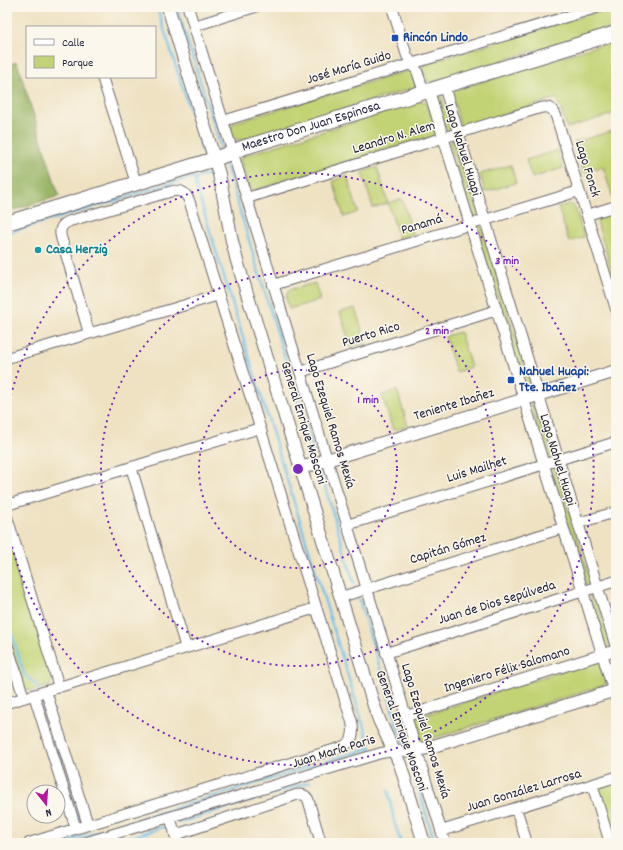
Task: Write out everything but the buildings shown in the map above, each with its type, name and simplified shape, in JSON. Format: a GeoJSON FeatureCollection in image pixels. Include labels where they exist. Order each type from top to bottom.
{"type":"FeatureCollection","features":[{"type":"Feature","properties":{"kind":"main road","name":"Maestro Don Juan Espinosa"},"geometry":{"type":"LineString","coordinates":[[7,223],[214,159],[242,148],[616,33]]}},
{"type":"Feature","properties":{"kind":"street","name":"General Enrique Mosconi"},"geometry":{"type":"LineString","coordinates":[[168,7],[220,179],[235,255],[378,718],[400,764],[424,843]]}},
{"type":"Feature","properties":{"kind":"street","name":"Lago Ezequiel Ramos Mexía"},"geometry":{"type":"LineString","coordinates":[[188,7],[445,843]]}},
{"type":"Feature","properties":{"kind":"street"},"geometry":{"type":"LineString","coordinates":[[194,26],[255,7]]}},
{"type":"Feature","properties":{"kind":"street","name":"Lago Nahuel Huapi"},"geometry":{"type":"LineString","coordinates":[[392,7],[407,56],[417,71],[444,138],[615,694]]}},
{"type":"Feature","properties":{"kind":"street","name":"José María Guido"},"geometry":{"type":"LineString","coordinates":[[223,121],[599,7]]}},
{"type":"Feature","properties":{"kind":"street"},"geometry":{"type":"LineString","coordinates":[[102,78],[136,183]]}},
{"type":"Feature","properties":{"kind":"street","name":"Lago Nahuel Huapi"},"geometry":{"type":"LineString","coordinates":[[444,86],[616,647]]}},
{"type":"Feature","properties":{"kind":"street","name":"Leandro N. Alem"},"geometry":{"type":"LineString","coordinates":[[246,198],[540,108],[551,108]]}},
{"type":"Feature","properties":{"kind":"street","name":"Lago Fonck"},"geometry":{"type":"LineString","coordinates":[[551,108],[556,116],[616,309]]}},
{"type":"Feature","properties":{"kind":"street"},"geometry":{"type":"LineString","coordinates":[[29,843],[336,750],[349,743],[353,735],[352,726],[316,608],[187,195],[176,190],[64,224],[60,230],[61,237],[89,333]]}},
{"type":"Feature","properties":{"kind":"street","name":"Panamá"},"geometry":{"type":"LineString","coordinates":[[273,285],[579,191]]}},
{"type":"Feature","properties":{"kind":"street"},"geometry":{"type":"LineString","coordinates":[[587,215],[616,206]]}},
{"type":"Feature","properties":{"kind":"street"},"geometry":{"type":"LineString","coordinates":[[7,358],[218,295]]}},
{"type":"Feature","properties":{"kind":"street","name":"Puerto Rico"},"geometry":{"type":"LineString","coordinates":[[300,372],[497,310]]}},
{"type":"Feature","properties":{"kind":"street","name":"Teniente Ibañez"},"geometry":{"type":"LineString","coordinates":[[301,468],[616,371]]}},
{"type":"Feature","properties":{"kind":"street"},"geometry":{"type":"LineString","coordinates":[[7,505],[260,428]]}},
{"type":"Feature","properties":{"kind":"street","name":"Luis Mailhet"},"geometry":{"type":"LineString","coordinates":[[347,525],[616,442]]}},
{"type":"Feature","properties":{"kind":"street"},"geometry":{"type":"LineString","coordinates":[[131,467],[186,648]]}},
{"type":"Feature","properties":{"kind":"street"},"geometry":{"type":"LineString","coordinates":[[578,523],[616,512]]}},
{"type":"Feature","properties":{"kind":"street"},"geometry":{"type":"LineString","coordinates":[[7,518],[59,687]]}},
{"type":"Feature","properties":{"kind":"street","name":"Capitán Gómez"},"geometry":{"type":"LineString","coordinates":[[341,596],[563,528]]}},
{"type":"Feature","properties":{"kind":"street","name":"Juan de Dios Sepúlveda"},"geometry":{"type":"LineString","coordinates":[[386,653],[616,581]]}},
{"type":"Feature","properties":{"kind":"street"},"geometry":{"type":"LineString","coordinates":[[7,703],[316,608]]}},
{"type":"Feature","properties":{"kind":"street"},"geometry":{"type":"LineString","coordinates":[[7,644],[24,698]]}},
{"type":"Feature","properties":{"kind":"street","name":"Ingeniero Félix Salomano"},"geometry":{"type":"LineString","coordinates":[[406,716],[616,650]]}},
{"type":"Feature","properties":{"kind":"street"},"geometry":{"type":"LineString","coordinates":[[46,691],[88,825]]}},
{"type":"Feature","properties":{"kind":"street","name":"Juan María Paris"},"geometry":{"type":"LineString","coordinates":[[84,843],[377,754],[426,748],[615,694]]}},
{"type":"Feature","properties":{"kind":"street"},"geometry":{"type":"LineString","coordinates":[[34,695],[76,829]]}},
{"type":"Feature","properties":{"kind":"street","name":"Juan González Larrosa"},"geometry":{"type":"LineString","coordinates":[[441,831],[616,777]]}},
{"type":"Feature","properties":{"kind":"street"},"geometry":{"type":"LineString","coordinates":[[592,784],[610,843]]}},
{"type":"Feature","properties":{"kind":"street"},"geometry":{"type":"LineString","coordinates":[[170,817],[177,839],[301,794],[308,799],[321,843]]}},
{"type":"Feature","properties":{"kind":"street"},"geometry":{"type":"LineString","coordinates":[[516,808],[527,843]]}},
{"type":"Feature","properties":{"kind":"green space"},"geometry":{"type":"Polygon","coordinates":[[[616,7],[616,28],[597,31],[431,83],[427,81],[424,75],[422,68],[427,63],[616,7]]]}},
{"type":"Feature","properties":{"kind":"green space"},"geometry":{"type":"Polygon","coordinates":[[[616,40],[616,113],[567,128],[557,98],[467,126],[460,124],[452,95],[455,90],[616,40]]]}},
{"type":"Feature","properties":{"kind":"green space"},"geometry":{"type":"Polygon","coordinates":[[[17,62],[59,196],[7,212],[7,65],[17,62]]]}},
{"type":"Feature","properties":{"kind":"green space"},"geometry":{"type":"Polygon","coordinates":[[[410,71],[414,76],[416,87],[242,140],[238,140],[231,133],[231,127],[236,122],[410,71]]]}},
{"type":"Feature","properties":{"kind":"green space"},"geometry":{"type":"Polygon","coordinates":[[[439,96],[442,98],[451,127],[451,130],[448,131],[436,99],[439,96]]]}},
{"type":"Feature","properties":{"kind":"green space"},"geometry":{"type":"Polygon","coordinates":[[[425,101],[428,105],[436,130],[433,136],[253,191],[249,188],[240,160],[243,156],[425,101]]]}},
{"type":"Feature","properties":{"kind":"green space"},"geometry":{"type":"Polygon","coordinates":[[[616,130],[616,197],[613,198],[603,167],[584,172],[575,142],[616,130]]]}},
{"type":"Feature","properties":{"kind":"green space"},"geometry":{"type":"Polygon","coordinates":[[[453,140],[456,142],[479,215],[475,218],[473,216],[450,144],[453,140]]]}},
{"type":"Feature","properties":{"kind":"green space"},"geometry":{"type":"Polygon","coordinates":[[[558,150],[563,168],[532,178],[526,160],[558,150]]]}},
{"type":"Feature","properties":{"kind":"green space"},"geometry":{"type":"Polygon","coordinates":[[[511,165],[516,183],[485,192],[480,174],[511,165]]]}},
{"type":"Feature","properties":{"kind":"green space"},"geometry":{"type":"Polygon","coordinates":[[[377,167],[388,203],[373,208],[362,172],[377,167]]]}},
{"type":"Feature","properties":{"kind":"green space"},"geometry":{"type":"Polygon","coordinates":[[[347,176],[358,212],[344,217],[333,181],[347,176]]]}},
{"type":"Feature","properties":{"kind":"green space"},"geometry":{"type":"Polygon","coordinates":[[[402,199],[413,234],[399,239],[388,203],[402,199]]]}},
{"type":"Feature","properties":{"kind":"green space"},"geometry":{"type":"Polygon","coordinates":[[[570,204],[575,207],[584,237],[569,242],[558,207],[570,204]]]}},
{"type":"Feature","properties":{"kind":"green space"},"geometry":{"type":"Polygon","coordinates":[[[616,211],[616,286],[597,222],[599,217],[616,211]]]}},
{"type":"Feature","properties":{"kind":"green space"},"geometry":{"type":"Polygon","coordinates":[[[477,227],[482,227],[532,390],[530,392],[526,390],[477,230],[477,227]]]}},
{"type":"Feature","properties":{"kind":"green space"},"geometry":{"type":"Polygon","coordinates":[[[315,283],[320,300],[289,309],[286,297],[289,290],[315,283]]]}},
{"type":"Feature","properties":{"kind":"green space"},"geometry":{"type":"Polygon","coordinates":[[[355,308],[366,343],[351,348],[340,312],[355,308]]]}},
{"type":"Feature","properties":{"kind":"green space"},"geometry":{"type":"Polygon","coordinates":[[[460,332],[471,367],[456,372],[445,336],[460,332]]]}},
{"type":"Feature","properties":{"kind":"green space"},"geometry":{"type":"Polygon","coordinates":[[[397,390],[408,426],[393,430],[382,395],[397,390]]]}},
{"type":"Feature","properties":{"kind":"green space"},"geometry":{"type":"Polygon","coordinates":[[[535,401],[552,454],[550,457],[547,457],[546,455],[531,405],[531,402],[535,401]]]}},
{"type":"Feature","properties":{"kind":"green space"},"geometry":{"type":"Polygon","coordinates":[[[555,466],[591,584],[586,584],[551,469],[551,467],[555,466]]]}},
{"type":"Feature","properties":{"kind":"green space"},"geometry":{"type":"Polygon","coordinates":[[[7,526],[53,681],[50,686],[31,691],[26,690],[23,685],[7,633],[7,526]]]}},
{"type":"Feature","properties":{"kind":"green space"},"geometry":{"type":"Polygon","coordinates":[[[590,594],[595,594],[611,646],[607,648],[605,646],[590,596],[590,594]]]}},
{"type":"Feature","properties":{"kind":"green space"},"geometry":{"type":"Polygon","coordinates":[[[596,660],[600,662],[606,683],[602,686],[424,741],[418,739],[415,734],[412,721],[413,719],[596,660]]]}},
{"type":"Feature","properties":{"kind":"green space"},"geometry":{"type":"Polygon","coordinates":[[[616,781],[616,843],[614,843],[599,790],[600,787],[616,781]]]}},
{"type":"Feature","properties":{"kind":"waterway"},"geometry":{"type":"LineString","coordinates":[[157,7],[204,155]]}},
{"type":"Feature","properties":{"kind":"waterway"},"geometry":{"type":"LineString","coordinates":[[177,7],[221,147]]}},
{"type":"Feature","properties":{"kind":"waterway"},"geometry":{"type":"LineString","coordinates":[[610,24],[616,22]]}},
{"type":"Feature","properties":{"kind":"waterway"},"geometry":{"type":"LineString","coordinates":[[225,162],[315,456]]}},
{"type":"Feature","properties":{"kind":"waterway"},"geometry":{"type":"LineString","coordinates":[[208,167],[209,174],[197,178],[195,183],[371,750]]}},
{"type":"Feature","properties":{"kind":"waterway"},"geometry":{"type":"LineString","coordinates":[[7,233],[192,177],[195,179]]}},
{"type":"Feature","properties":{"kind":"waterway"},"geometry":{"type":"LineString","coordinates":[[319,467],[354,583]]}},
{"type":"Feature","properties":{"kind":"waterway"},"geometry":{"type":"LineString","coordinates":[[359,599],[403,743]]}},
{"type":"Feature","properties":{"kind":"waterway"},"geometry":{"type":"LineString","coordinates":[[7,618],[24,674],[39,689]]}},
{"type":"Feature","properties":{"kind":"waterway"},"geometry":{"type":"LineString","coordinates":[[42,699],[80,820]]}},
{"type":"Feature","properties":{"kind":"waterway"},"geometry":{"type":"LineString","coordinates":[[62,843],[371,748]]}},
{"type":"Feature","properties":{"kind":"waterway"},"geometry":{"type":"LineString","coordinates":[[410,761],[435,843]]}},
{"type":"Feature","properties":{"kind":"waterway"},"geometry":{"type":"LineString","coordinates":[[178,823],[310,782]]}},
{"type":"Feature","properties":{"kind":"waterway"},"geometry":{"type":"LineString","coordinates":[[388,791],[394,821],[401,843]]}},
{"type":"Feature","properties":{"kind":"waterway"},"geometry":{"type":"LineString","coordinates":[[111,843],[167,826]]}},
{"type":"Feature","properties":{"kind":"place","name":"Rincón Lindo"},"geometry":{"type":"Point","coordinates":[395,38]}},
{"type":"Feature","properties":{"kind":"place","name":"Casa Herzig"},"geometry":{"type":"Point","coordinates":[38,250]}},
{"type":"Feature","properties":{"kind":"place","name":"Nahuel Huapi: Tte. Ibañez"},"geometry":{"type":"Point","coordinates":[511,380]}}]}
